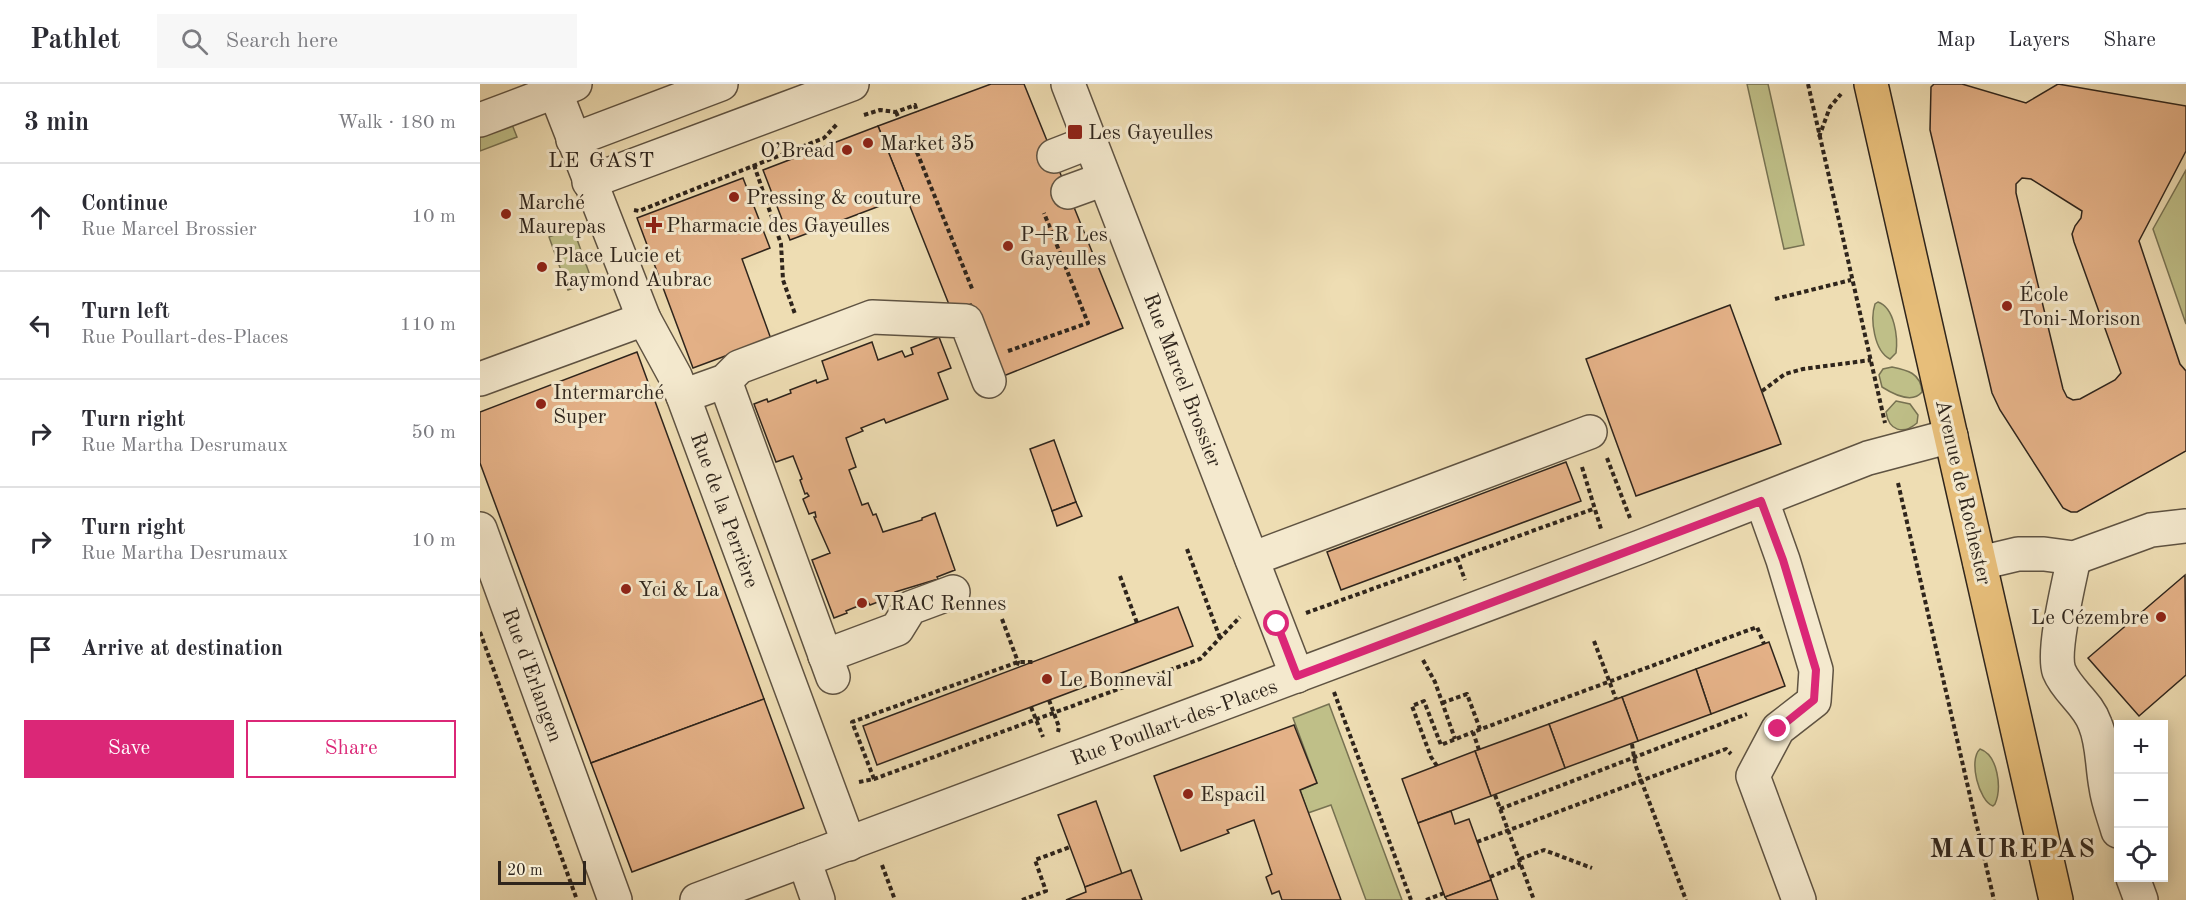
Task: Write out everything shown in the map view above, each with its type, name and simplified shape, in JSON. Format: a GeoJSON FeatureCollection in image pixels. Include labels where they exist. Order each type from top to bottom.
{"type":"FeatureCollection","features":[{"type":"Feature","properties":{"kind":"main road","name":"Avenue de Rochester"},"geometry":{"type":"LineString","coordinates":[[1857,88],[1950,436],[2056,900]]}},
{"type":"Feature","properties":{"kind":"street"},"geometry":{"type":"LineString","coordinates":[[573,140],[721,84]]}},
{"type":"Feature","properties":{"kind":"street"},"geometry":{"type":"LineString","coordinates":[[480,120],[555,88],[589,182],[852,84]]}},
{"type":"Feature","properties":{"kind":"street","name":"Rue Marcel Brossier"},"geometry":{"type":"LineString","coordinates":[[1068,84],[1252,560],[1311,671]]}},
{"type":"Feature","properties":{"kind":"street"},"geometry":{"type":"LineString","coordinates":[[1053,156],[1090,142]]}},
{"type":"Feature","properties":{"kind":"street"},"geometry":{"type":"LineString","coordinates":[[1056,202],[1104,178]]}},
{"type":"Feature","properties":{"kind":"street","name":"Rue de la Perrière"},"geometry":{"type":"LineString","coordinates":[[589,182],[644,319],[675,376],[860,840]]}},
{"type":"Feature","properties":{"kind":"street"},"geometry":{"type":"LineString","coordinates":[[683,396],[725,381],[739,367],[872,317],[966,321],[994,368]]}},
{"type":"Feature","properties":{"kind":"street"},"geometry":{"type":"LineString","coordinates":[[480,379],[644,319]]}},
{"type":"Feature","properties":{"kind":"street"},"geometry":{"type":"LineString","coordinates":[[725,381],[829,666],[897,629],[910,608],[953,592]]}},
{"type":"Feature","properties":{"kind":"street","name":"Rue Poullart-des-Places"},"geometry":{"type":"LineString","coordinates":[[697,900],[1311,671],[1880,455],[1950,436]]}},
{"type":"Feature","properties":{"kind":"street"},"geometry":{"type":"LineString","coordinates":[[1252,560],[1589,440]]}},
{"type":"Feature","properties":{"kind":"street"},"geometry":{"type":"LineString","coordinates":[[1761,501],[1786,570],[1816,670],[1814,700],[1778,729],[1753,776],[1799,900]]}},
{"type":"Feature","properties":{"kind":"street"},"geometry":{"type":"LineString","coordinates":[[1980,563],[2018,554],[2044,554],[2074,558],[2183,519]]}},
{"type":"Feature","properties":{"kind":"street","name":"Rue d'Erlangen"},"geometry":{"type":"LineString","coordinates":[[480,529],[615,900]]}},
{"type":"Feature","properties":{"kind":"street"},"geometry":{"type":"LineString","coordinates":[[2074,558],[2057,644],[2059,669],[2067,685],[2090,712],[2095,722],[2106,790],[2117,828]]}},
{"type":"Feature","properties":{"kind":"street"},"geometry":{"type":"LineString","coordinates":[[804,860],[818,900]]}},
{"type":"Feature","properties":{"kind":"street"},"geometry":{"type":"LineString","coordinates":[[2134,882],[2141,900]]}},
{"type":"Feature","properties":{"kind":"path"},"geometry":{"type":"LineString","coordinates":[[1808,84],[1871,360],[1880,455],[1994,900]]}},
{"type":"Feature","properties":{"kind":"path"},"geometry":{"type":"LineString","coordinates":[[1819,137],[1830,107],[1857,88]]}},
{"type":"Feature","properties":{"kind":"path"},"geometry":{"type":"LineString","coordinates":[[899,118],[896,112],[915,105],[918,112]]}},
{"type":"Feature","properties":{"kind":"path"},"geometry":{"type":"LineString","coordinates":[[631,209],[639,211],[824,138],[838,124]]}},
{"type":"Feature","properties":{"kind":"path"},"geometry":{"type":"LineString","coordinates":[[907,147],[914,145],[977,301]]}},
{"type":"Feature","properties":{"kind":"path"},"geometry":{"type":"LineString","coordinates":[[754,165],[781,244],[783,280],[796,317]]}},
{"type":"Feature","properties":{"kind":"path"},"geometry":{"type":"LineString","coordinates":[[994,368],[1088,323],[1056,202]]}},
{"type":"Feature","properties":{"kind":"path"},"geometry":{"type":"LineString","coordinates":[[1775,299],[1851,280]]}},
{"type":"Feature","properties":{"kind":"path"},"geometry":{"type":"LineString","coordinates":[[1762,391],[1785,375],[1803,369],[1871,360]]}},
{"type":"Feature","properties":{"kind":"path"},"geometry":{"type":"LineString","coordinates":[[1589,440],[1593,509],[1603,534]]}},
{"type":"Feature","properties":{"kind":"path"},"geometry":{"type":"LineString","coordinates":[[1589,440],[1630,521]]}},
{"type":"Feature","properties":{"kind":"path"},"geometry":{"type":"LineString","coordinates":[[1305,613],[1593,509]]}},
{"type":"Feature","properties":{"kind":"path"},"geometry":{"type":"LineString","coordinates":[[1187,549],[1220,638]]}},
{"type":"Feature","properties":{"kind":"path"},"geometry":{"type":"LineString","coordinates":[[1457,558],[1459,565]]}},
{"type":"Feature","properties":{"kind":"path"},"geometry":{"type":"LineString","coordinates":[[1120,576],[1137,623]]}},
{"type":"Feature","properties":{"kind":"path"},"geometry":{"type":"LineString","coordinates":[[857,782],[874,779],[1200,659],[1243,613]]}},
{"type":"Feature","properties":{"kind":"path"},"geometry":{"type":"LineString","coordinates":[[1002,619],[1018,662],[1016,668]]}},
{"type":"Feature","properties":{"kind":"path"},"geometry":{"type":"LineString","coordinates":[[1437,765],[1431,757],[1412,706],[1424,701],[1441,745],[1757,627],[1764,644]]}},
{"type":"Feature","properties":{"kind":"path"},"geometry":{"type":"LineString","coordinates":[[480,632],[577,900]]}},
{"type":"Feature","properties":{"kind":"path"},"geometry":{"type":"LineString","coordinates":[[1594,641],[1616,699]]}},
{"type":"Feature","properties":{"kind":"path"},"geometry":{"type":"LineString","coordinates":[[1420,653],[1435,682],[1455,739]]}},
{"type":"Feature","properties":{"kind":"path"},"geometry":{"type":"LineString","coordinates":[[874,779],[852,722],[1018,662],[1034,662]]}},
{"type":"Feature","properties":{"kind":"path"},"geometry":{"type":"LineString","coordinates":[[1311,671],[1411,900]]}},
{"type":"Feature","properties":{"kind":"path"},"geometry":{"type":"LineString","coordinates":[[1442,703],[1467,694],[1480,729]]}},
{"type":"Feature","properties":{"kind":"path"},"geometry":{"type":"LineString","coordinates":[[1049,700],[1059,727],[1056,736]]}},
{"type":"Feature","properties":{"kind":"path"},"geometry":{"type":"LineString","coordinates":[[1031,707],[1042,736],[1048,740]]}},
{"type":"Feature","properties":{"kind":"path"},"geometry":{"type":"LineString","coordinates":[[1500,808],[1747,714]]}},
{"type":"Feature","properties":{"kind":"path"},"geometry":{"type":"LineString","coordinates":[[1473,732],[1479,750]]}},
{"type":"Feature","properties":{"kind":"path"},"geometry":{"type":"LineString","coordinates":[[1632,744],[1635,764],[1686,900]]}},
{"type":"Feature","properties":{"kind":"path"},"geometry":{"type":"LineString","coordinates":[[1477,842],[1726,749],[1753,776]]}},
{"type":"Feature","properties":{"kind":"path"},"geometry":{"type":"LineString","coordinates":[[1495,795],[1534,900]]}},
{"type":"Feature","properties":{"kind":"path"},"geometry":{"type":"LineString","coordinates":[[860,840],[895,900]]}},
{"type":"Feature","properties":{"kind":"path"},"geometry":{"type":"LineString","coordinates":[[1022,900],[1046,891],[1035,860],[1070,847]]}},
{"type":"Feature","properties":{"kind":"path"},"geometry":{"type":"LineString","coordinates":[[1490,877],[1544,850],[1592,868]]}},
{"type":"Feature","properties":{"kind":"path"},"geometry":{"type":"LineString","coordinates":[[1426,900],[1444,893]]}},
{"type":"Feature","properties":{"kind":"green space"},"geometry":{"type":"Polygon","coordinates":[[[1747,84],[1768,84],[1804,245],[1784,249],[1747,84]]]}},
{"type":"Feature","properties":{"kind":"green space"},"geometry":{"type":"Polygon","coordinates":[[[511,122],[517,137],[480,151],[480,134],[511,122]]]}},
{"type":"Feature","properties":{"kind":"green space"},"geometry":{"type":"Polygon","coordinates":[[[2186,170],[2186,324],[2153,229],[2186,170]]]}},
{"type":"Feature","properties":{"kind":"green space"},"geometry":{"type":"Polygon","coordinates":[[[573,228],[592,281],[568,290],[549,237],[573,228]]]}},
{"type":"Feature","properties":{"kind":"green space"},"geometry":{"type":"Polygon","coordinates":[[[1878,302],[1888,310],[1894,324],[1896,353],[1890,359],[1880,349],[1873,326],[1875,304],[1878,302]]]}},
{"type":"Feature","properties":{"kind":"green space"},"geometry":{"type":"Polygon","coordinates":[[[1892,367],[1912,373],[1919,380],[1922,392],[1918,396],[1908,398],[1882,387],[1879,375],[1883,369],[1892,367]]]}},
{"type":"Feature","properties":{"kind":"green space"},"geometry":{"type":"Polygon","coordinates":[[[1896,401],[1910,404],[1918,415],[1917,423],[1912,427],[1902,430],[1893,427],[1890,423],[1886,412],[1896,401]]]}},
{"type":"Feature","properties":{"kind":"green space"},"geometry":{"type":"Polygon","coordinates":[[[1329,704],[1402,900],[1366,900],[1331,805],[1308,813],[1300,790],[1317,783],[1293,718],[1329,704]]]}},
{"type":"Feature","properties":{"kind":"green space"},"geometry":{"type":"Polygon","coordinates":[[[1980,749],[1991,758],[1997,773],[1998,790],[1993,806],[1983,797],[1977,780],[1975,762],[1980,749]]]}},
{"type":"Feature","properties":{"kind":"building","name":"P+R Les Gayeulles"},"geometry":{"type":"Polygon","coordinates":[[[991,84],[1024,84],[1123,328],[1001,377],[971,304],[952,312],[878,126],[991,84]]]}},
{"type":"Feature","properties":{"kind":"building","name":"École Toni-Morison"},"geometry":{"type":"Polygon","coordinates":[[[1934,84],[1962,84],[2026,103],[2058,84],[2186,106],[2186,151],[2139,241],[2180,364],[2186,371],[2186,451],[2077,512],[2063,508],[2000,410],[1992,393],[1930,130],[1931,87],[1934,84]],[[2022,178],[2016,184],[2016,193],[2063,389],[2067,397],[2073,400],[2080,399],[2115,380],[2121,373],[2072,234],[2081,218],[2082,211],[2031,179],[2022,178]]]}},
{"type":"Feature","properties":{"kind":"building"},"geometry":{"type":"Polygon","coordinates":[[[878,126],[906,196],[790,240],[763,170],[878,126]]]}},
{"type":"Feature","properties":{"kind":"building"},"geometry":{"type":"Polygon","coordinates":[[[743,178],[770,248],[742,259],[771,339],[693,368],[637,218],[743,178]]]}},
{"type":"Feature","properties":{"kind":"building"},"geometry":{"type":"Polygon","coordinates":[[[1730,305],[1781,444],[1636,496],[1586,359],[1730,305]]]}},
{"type":"Feature","properties":{"kind":"building"},"geometry":{"type":"Polygon","coordinates":[[[939,337],[951,368],[938,373],[948,399],[886,423],[884,419],[861,428],[863,431],[846,438],[856,467],[849,470],[862,505],[868,503],[873,515],[876,514],[883,532],[922,520],[935,513],[955,570],[937,577],[938,579],[895,592],[896,595],[870,605],[868,602],[834,618],[812,560],[830,553],[814,517],[816,517],[815,512],[809,514],[803,499],[809,496],[805,494],[793,456],[776,462],[754,404],[767,399],[768,402],[816,380],[817,383],[828,379],[822,361],[872,342],[878,360],[902,351],[905,357],[913,354],[911,348],[939,337]]]}},
{"type":"Feature","properties":{"kind":"building","name":"Yci & La"},"geometry":{"type":"Polygon","coordinates":[[[637,352],[764,699],[591,763],[480,463],[480,412],[637,352]]]}},
{"type":"Feature","properties":{"kind":"building"},"geometry":{"type":"Polygon","coordinates":[[[1054,440],[1076,502],[1052,511],[1030,449],[1054,440]]]}},
{"type":"Feature","properties":{"kind":"building"},"geometry":{"type":"Polygon","coordinates":[[[1566,462],[1581,501],[1341,590],[1327,552],[1566,462]]]}},
{"type":"Feature","properties":{"kind":"building"},"geometry":{"type":"Polygon","coordinates":[[[1076,502],[1082,516],[1057,526],[1052,511],[1076,502]]]}},
{"type":"Feature","properties":{"kind":"building","name":"Le Cézembre"},"geometry":{"type":"Polygon","coordinates":[[[2185,575],[2186,675],[2139,716],[2088,658],[2185,575]]]}},
{"type":"Feature","properties":{"kind":"building","name":"Le Bonneval"},"geometry":{"type":"Polygon","coordinates":[[[1178,607],[1193,646],[877,765],[863,726],[1178,607]]]}},
{"type":"Feature","properties":{"kind":"building"},"geometry":{"type":"Polygon","coordinates":[[[1769,642],[1785,686],[1711,714],[1696,669],[1769,642]]]}},
{"type":"Feature","properties":{"kind":"building"},"geometry":{"type":"Polygon","coordinates":[[[1696,669],[1711,714],[1638,741],[1622,697],[1696,669]]]}},
{"type":"Feature","properties":{"kind":"building"},"geometry":{"type":"Polygon","coordinates":[[[1622,697],[1638,741],[1565,768],[1549,724],[1622,697]]]}},
{"type":"Feature","properties":{"kind":"building"},"geometry":{"type":"Polygon","coordinates":[[[764,699],[804,808],[632,872],[591,763],[764,699]]]}},
{"type":"Feature","properties":{"kind":"building"},"geometry":{"type":"Polygon","coordinates":[[[1549,724],[1565,768],[1491,796],[1475,751],[1549,724]]]}},
{"type":"Feature","properties":{"kind":"building"},"geometry":{"type":"Polygon","coordinates":[[[1294,725],[1317,783],[1300,790],[1341,900],[1282,900],[1279,891],[1272,894],[1266,877],[1272,874],[1254,820],[1227,830],[1229,833],[1181,851],[1154,776],[1294,725]]]}},
{"type":"Feature","properties":{"kind":"building"},"geometry":{"type":"Polygon","coordinates":[[[1475,751],[1491,796],[1418,823],[1402,779],[1475,751]]]}},
{"type":"Feature","properties":{"kind":"building"},"geometry":{"type":"Polygon","coordinates":[[[1096,801],[1122,874],[1085,887],[1058,815],[1096,801]]]}},
{"type":"Feature","properties":{"kind":"building"},"geometry":{"type":"Polygon","coordinates":[[[1451,811],[1455,824],[1469,819],[1491,880],[1445,897],[1418,823],[1451,811]]]}},
{"type":"Feature","properties":{"kind":"building"},"geometry":{"type":"Polygon","coordinates":[[[1131,870],[1142,900],[1066,900],[1086,892],[1085,887],[1131,870]]]}},
{"type":"Feature","properties":{"kind":"building"},"geometry":{"type":"Polygon","coordinates":[[[1491,880],[1498,900],[1447,900],[1445,897],[1491,880]]]}},
{"type":"Feature","properties":{"kind":"place","name":"Les Gayeulles"},"geometry":{"type":"Point","coordinates":[1075,132]}},
{"type":"Feature","properties":{"kind":"place","name":"Market 35"},"geometry":{"type":"Point","coordinates":[868,143]}},
{"type":"Feature","properties":{"kind":"place","name":"O’Bread"},"geometry":{"type":"Point","coordinates":[847,150]}},
{"type":"Feature","properties":{"kind":"place","name":"Pressing & couture"},"geometry":{"type":"Point","coordinates":[734,197]}},
{"type":"Feature","properties":{"kind":"place","name":"Marché Maurepas"},"geometry":{"type":"Point","coordinates":[506,214]}},
{"type":"Feature","properties":{"kind":"place","name":"Pharmacie des Gayeulles"},"geometry":{"type":"Point","coordinates":[654,225]}},
{"type":"Feature","properties":{"kind":"place","name":"P+R Les Gayeulles"},"geometry":{"type":"Point","coordinates":[1008,246]}},
{"type":"Feature","properties":{"kind":"place","name":"Place Lucie et Raymond Aubrac"},"geometry":{"type":"Point","coordinates":[542,267]}},
{"type":"Feature","properties":{"kind":"place","name":"École Toni-Morison"},"geometry":{"type":"Point","coordinates":[2007,306]}},
{"type":"Feature","properties":{"kind":"place","name":"Intermarché Super"},"geometry":{"type":"Point","coordinates":[541,404]}},
{"type":"Feature","properties":{"kind":"place","name":"Yci & La"},"geometry":{"type":"Point","coordinates":[626,589]}},
{"type":"Feature","properties":{"kind":"place","name":"VRAC Rennes"},"geometry":{"type":"Point","coordinates":[862,603]}},
{"type":"Feature","properties":{"kind":"place","name":"Le Cézembre"},"geometry":{"type":"Point","coordinates":[2161,617]}},
{"type":"Feature","properties":{"kind":"place","name":"Le Bonneval"},"geometry":{"type":"Point","coordinates":[1047,679]}},
{"type":"Feature","properties":{"kind":"place","name":"Espacil"},"geometry":{"type":"Point","coordinates":[1188,794]}},
{"type":"Feature","properties":{"kind":"district","name":"LE GAST"},"geometry":{"type":"Point","coordinates":[602,159]}},
{"type":"Feature","properties":{"kind":"district","name":"MAUREPAS"},"geometry":{"type":"Point","coordinates":[2013,848]}},
{"type":"Feature","properties":{"kind":"route"},"geometry":{"type":"LineString","coordinates":[[1277,624],[1297,676],[1761,501],[1783,560],[1816,670],[1814,700],[1778,729]]}}]}
